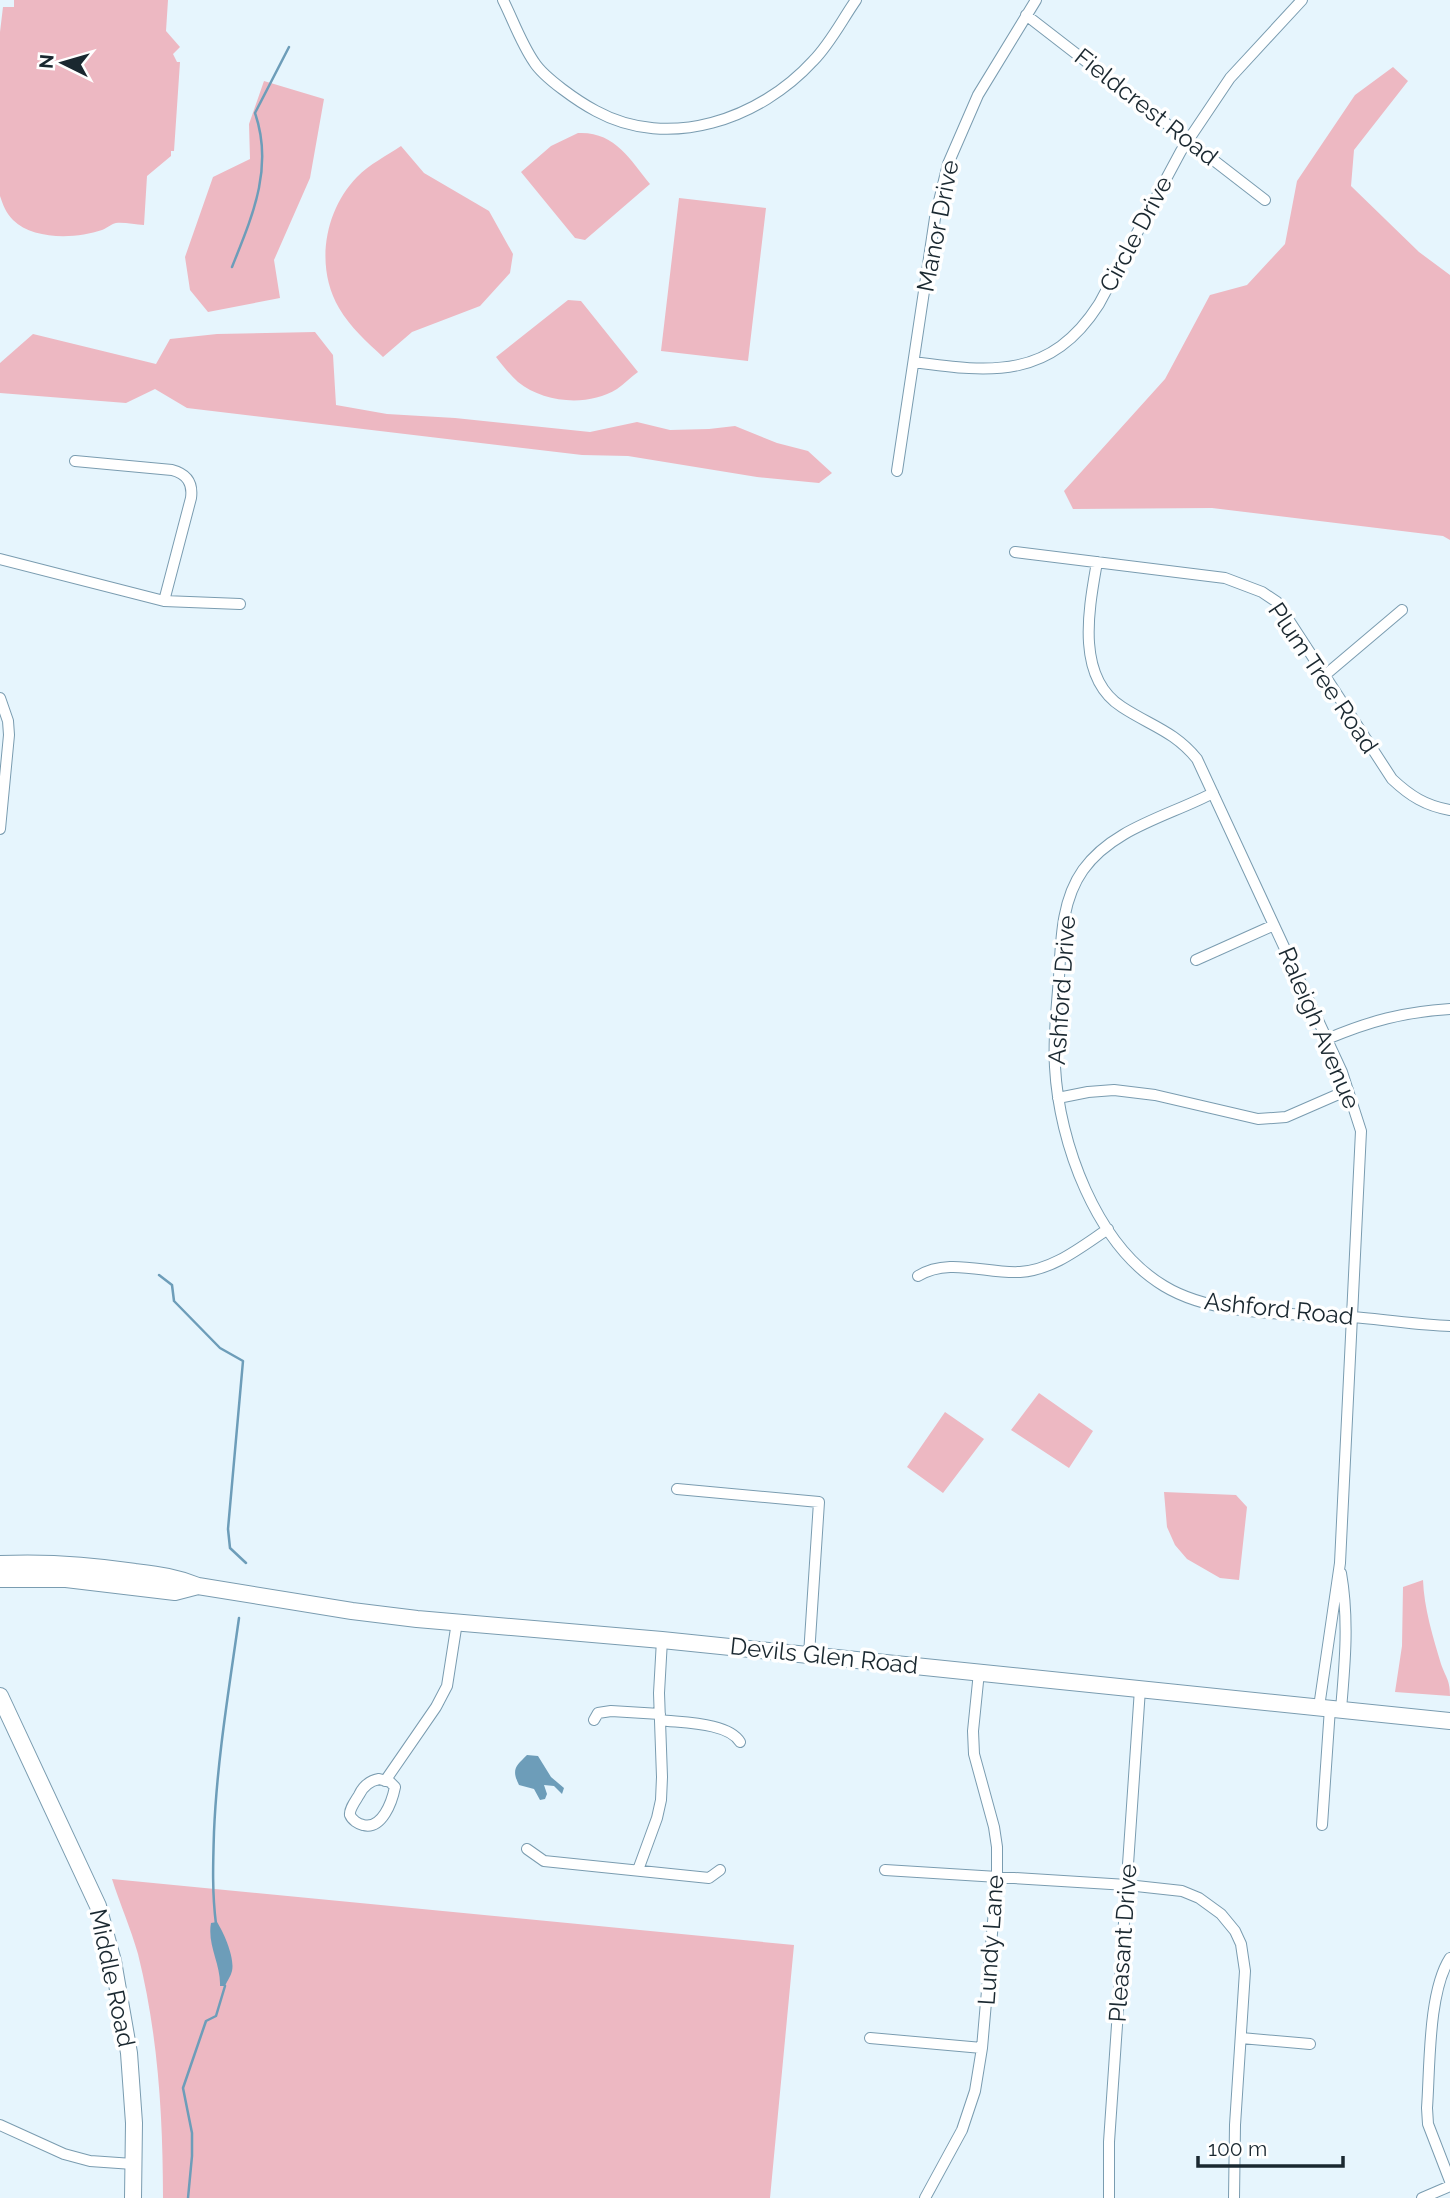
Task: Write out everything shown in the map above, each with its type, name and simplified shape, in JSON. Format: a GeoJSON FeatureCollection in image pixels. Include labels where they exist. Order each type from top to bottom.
{"type":"FeatureCollection","features":[{"type":"Feature","properties":{"kind":"main road","name":"Devils Glen Road"},"geometry":{"type":"LineString","coordinates":[[0,1564],[36,1563],[109,1568],[178,1577],[198,1586],[352,1611],[1450,1721]]}},
{"type":"Feature","properties":{"kind":"main road","name":"Devils Glen Road"},"geometry":{"type":"LineString","coordinates":[[0,1579],[74,1580],[174,1592],[198,1586]]}},
{"type":"Feature","properties":{"kind":"main road","name":"Middle Road"},"geometry":{"type":"LineString","coordinates":[[0,1696],[49,1797],[102,1917],[113,1961],[129,2053],[134,2123],[133,2198]]}},
{"type":"Feature","properties":{"kind":"street"},"geometry":{"type":"LineString","coordinates":[[503,0],[535,64],[567,93],[607,117],[634,126],[662,129],[695,128],[725,120],[760,103],[787,85],[814,61],[856,0]]}},
{"type":"Feature","properties":{"kind":"street","name":"Manor Drive"},"geometry":{"type":"LineString","coordinates":[[897,471],[935,218],[948,164],[978,95],[1036,0]]}},
{"type":"Feature","properties":{"kind":"street","name":"Circle Drive"},"geometry":{"type":"LineString","coordinates":[[914,362],[988,370],[1020,365],[1059,347],[1089,319],[1181,151],[1230,78],[1302,0]]}},
{"type":"Feature","properties":{"kind":"street","name":"Fieldcrest Road"},"geometry":{"type":"LineString","coordinates":[[1026,15],[1265,201]]}},
{"type":"Feature","properties":{"kind":"street"},"geometry":{"type":"LineString","coordinates":[[75,461],[172,470],[190,481],[191,498],[164,601]]}},
{"type":"Feature","properties":{"kind":"street","name":"Plum Tree Road"},"geometry":{"type":"LineString","coordinates":[[1015,552],[1225,578],[1262,592],[1277,602],[1392,779],[1423,803],[1450,810]]}},
{"type":"Feature","properties":{"kind":"street"},"geometry":{"type":"LineString","coordinates":[[0,559],[80,577],[164,601],[240,604]]}},
{"type":"Feature","properties":{"kind":"street","name":"Raleigh Avenue"},"geometry":{"type":"LineString","coordinates":[[1097,562],[1088,635],[1089,654],[1100,682],[1108,695],[1121,706],[1169,732],[1197,759],[1327,1040],[1348,1090],[1361,1131],[1340,1563],[1330,1708]]}},
{"type":"Feature","properties":{"kind":"street"},"geometry":{"type":"LineString","coordinates":[[1324,676],[1402,610]]}},
{"type":"Feature","properties":{"kind":"street"},"geometry":{"type":"LineString","coordinates":[[0,698],[8,721],[9,735],[0,829]]}},
{"type":"Feature","properties":{"kind":"street","name":"Ashford Drive"},"geometry":{"type":"LineString","coordinates":[[1058,1098],[1055,1041],[1062,926],[1082,872],[1103,847],[1136,828],[1213,793]]}},
{"type":"Feature","properties":{"kind":"street"},"geometry":{"type":"LineString","coordinates":[[1196,960],[1274,925]]}},
{"type":"Feature","properties":{"kind":"street"},"geometry":{"type":"LineString","coordinates":[[1327,1040],[1358,1026],[1388,1017],[1450,1009]]}},
{"type":"Feature","properties":{"kind":"street"},"geometry":{"type":"LineString","coordinates":[[1058,1098],[1114,1090],[1155,1095],[1258,1119],[1286,1117],[1348,1090]]}},
{"type":"Feature","properties":{"kind":"street","name":"Ashford Road"},"geometry":{"type":"LineString","coordinates":[[1058,1098],[1072,1153],[1094,1209],[1136,1266],[1163,1286],[1189,1300],[1213,1306],[1450,1326]]}},
{"type":"Feature","properties":{"kind":"street"},"geometry":{"type":"LineString","coordinates":[[918,1276],[930,1269],[956,1267],[1018,1272],[1034,1270],[1072,1253],[1108,1229]]}},
{"type":"Feature","properties":{"kind":"street"},"geometry":{"type":"LineString","coordinates":[[677,1489],[819,1502],[809,1655]]}},
{"type":"Feature","properties":{"kind":"street","name":"Raleigh Avenue"},"geometry":{"type":"LineString","coordinates":[[1330,1708],[1347,1643],[1346,1599],[1340,1563]]}},
{"type":"Feature","properties":{"kind":"street"},"geometry":{"type":"LineString","coordinates":[[385,1781],[436,1707],[447,1686],[457,1622]]}},
{"type":"Feature","properties":{"kind":"street"},"geometry":{"type":"LineString","coordinates":[[638,1870],[661,1800],[662,1640]]}},
{"type":"Feature","properties":{"kind":"street","name":"Lundy Lane"},"geometry":{"type":"LineString","coordinates":[[925,2198],[962,2130],[975,2091],[982,2048],[997,1877],[997,1847],[974,1754],[973,1731],[979,1672]]}},
{"type":"Feature","properties":{"kind":"street","name":"Pleasant Drive"},"geometry":{"type":"LineString","coordinates":[[1109,2198],[1109,2142],[1140,1689]]}},
{"type":"Feature","properties":{"kind":"street"},"geometry":{"type":"LineString","coordinates":[[1322,1825],[1330,1708]]}},
{"type":"Feature","properties":{"kind":"street"},"geometry":{"type":"LineString","coordinates":[[594,1720],[598,1713],[611,1711],[660,1717],[715,1727],[736,1735],[740,1742]]}},
{"type":"Feature","properties":{"kind":"street"},"geometry":{"type":"LineString","coordinates":[[370,1781],[385,1781],[395,1787],[384,1816],[372,1825],[357,1823],[350,1812],[361,1790],[370,1781]]}},
{"type":"Feature","properties":{"kind":"street"},"geometry":{"type":"LineString","coordinates":[[527,1849],[544,1861],[709,1878],[720,1870]]}},
{"type":"Feature","properties":{"kind":"street"},"geometry":{"type":"LineString","coordinates":[[885,1870],[1127,1885],[1182,1891],[1199,1898],[1221,1914],[1235,1931],[1241,1944],[1245,1970],[1235,2124],[1234,2198]]}},
{"type":"Feature","properties":{"kind":"street"},"geometry":{"type":"LineString","coordinates":[[1422,2198],[1450,2184],[1428,2124],[1427,2108],[1434,2002],[1450,1958]]}},
{"type":"Feature","properties":{"kind":"street"},"geometry":{"type":"LineString","coordinates":[[870,2038],[982,2048]]}},
{"type":"Feature","properties":{"kind":"street"},"geometry":{"type":"LineString","coordinates":[[1241,2038],[1310,2044]]}},
{"type":"Feature","properties":{"kind":"street"},"geometry":{"type":"LineString","coordinates":[[0,2125],[64,2154],[90,2161],[134,2164]]}},
{"type":"Feature","properties":{"kind":"shaded area"},"geometry":{"type":"Polygon","coordinates":[[[14,0],[168,0],[166,31],[180,47],[173,54],[177,62],[180,62],[174,151],[147,176],[144,225],[116,223],[92,233],[55,236],[22,227],[7,212],[0,196],[0,32],[3,7],[14,7],[14,0]]]}},
{"type":"Feature","properties":{"kind":"shaded area"},"geometry":{"type":"Polygon","coordinates":[[[1393,67],[1408,81],[1354,150],[1351,186],[1419,252],[1450,275],[1450,540],[1443,536],[1212,508],[1073,509],[1064,491],[1165,379],[1210,295],[1247,285],[1285,244],[1297,181],[1355,95],[1393,67]]]}},
{"type":"Feature","properties":{"kind":"shaded area"},"geometry":{"type":"Polygon","coordinates":[[[264,81],[324,99],[310,178],[274,260],[280,298],[208,312],[190,290],[185,257],[213,177],[250,159],[249,124],[264,81]]]}},
{"type":"Feature","properties":{"kind":"shaded area"},"geometry":{"type":"Polygon","coordinates":[[[578,133],[602,137],[620,148],[650,184],[585,240],[575,238],[521,172],[551,146],[578,133]]]}},
{"type":"Feature","properties":{"kind":"shaded area"},"geometry":{"type":"Polygon","coordinates":[[[401,146],[424,173],[489,211],[513,254],[510,273],[480,306],[412,332],[383,357],[343,315],[332,292],[325,257],[330,223],[346,191],[367,168],[401,146]]]}},
{"type":"Feature","properties":{"kind":"shaded area"},"geometry":{"type":"Polygon","coordinates":[[[679,198],[766,208],[748,361],[661,351],[679,198]]]}},
{"type":"Feature","properties":{"kind":"shaded area"},"geometry":{"type":"Polygon","coordinates":[[[568,300],[581,301],[638,372],[605,395],[566,400],[540,394],[518,382],[496,357],[568,300]]]}},
{"type":"Feature","properties":{"kind":"shaded area"},"geometry":{"type":"Polygon","coordinates":[[[315,332],[333,355],[336,405],[387,414],[590,432],[637,422],[670,430],[735,426],[777,443],[808,451],[832,473],[819,483],[757,477],[628,456],[582,455],[187,408],[155,389],[126,403],[0,393],[0,363],[33,334],[156,364],[170,339],[217,334],[315,332]]]}},
{"type":"Feature","properties":{"kind":"shaded area"},"geometry":{"type":"Polygon","coordinates":[[[1039,1393],[1093,1431],[1069,1468],[1011,1430],[1039,1393]]]}},
{"type":"Feature","properties":{"kind":"shaded area"},"geometry":{"type":"Polygon","coordinates":[[[945,1412],[984,1439],[943,1493],[907,1467],[945,1412]]]}},
{"type":"Feature","properties":{"kind":"shaded area"},"geometry":{"type":"Polygon","coordinates":[[[1164,1492],[1236,1495],[1247,1507],[1239,1580],[1220,1578],[1187,1559],[1175,1545],[1167,1527],[1164,1492]]]}},
{"type":"Feature","properties":{"kind":"shaded area"},"geometry":{"type":"Polygon","coordinates":[[[1423,1580],[1429,1622],[1450,1696],[1395,1692],[1402,1646],[1403,1587],[1423,1580]]]}},
{"type":"Feature","properties":{"kind":"shaded area"},"geometry":{"type":"Polygon","coordinates":[[[112,1879],[794,1945],[770,2198],[163,2198],[162,2137],[155,2045],[138,1954],[112,1879]]]}},
{"type":"Feature","properties":{"kind":"water"},"geometry":{"type":"Polygon","coordinates":[[[527,1755],[538,1756],[551,1777],[564,1788],[562,1794],[554,1786],[544,1785],[547,1794],[545,1799],[540,1800],[534,1789],[519,1785],[515,1775],[516,1768],[527,1755]]]}},
{"type":"Feature","properties":{"kind":"water"},"geometry":{"type":"Polygon","coordinates":[[[217,1922],[226,1939],[233,1966],[225,1986],[220,1986],[210,1931],[211,1923],[217,1922]]]}},
{"type":"Feature","properties":{"kind":"waterway"},"geometry":{"type":"LineString","coordinates":[[232,267],[253,211],[261,173],[262,153],[255,113],[289,47]]}},
{"type":"Feature","properties":{"kind":"waterway"},"geometry":{"type":"LineString","coordinates":[[159,1275],[172,1285],[174,1301],[220,1348],[243,1361],[228,1529],[230,1548],[246,1563]]}},
{"type":"Feature","properties":{"kind":"waterway"},"geometry":{"type":"LineString","coordinates":[[216,1924],[213,1878],[218,1778],[239,1618]]}},
{"type":"Feature","properties":{"kind":"waterway"},"geometry":{"type":"LineString","coordinates":[[188,2198],[192,2133],[183,2088],[206,2021],[216,2016],[225,1986]]}}]}
